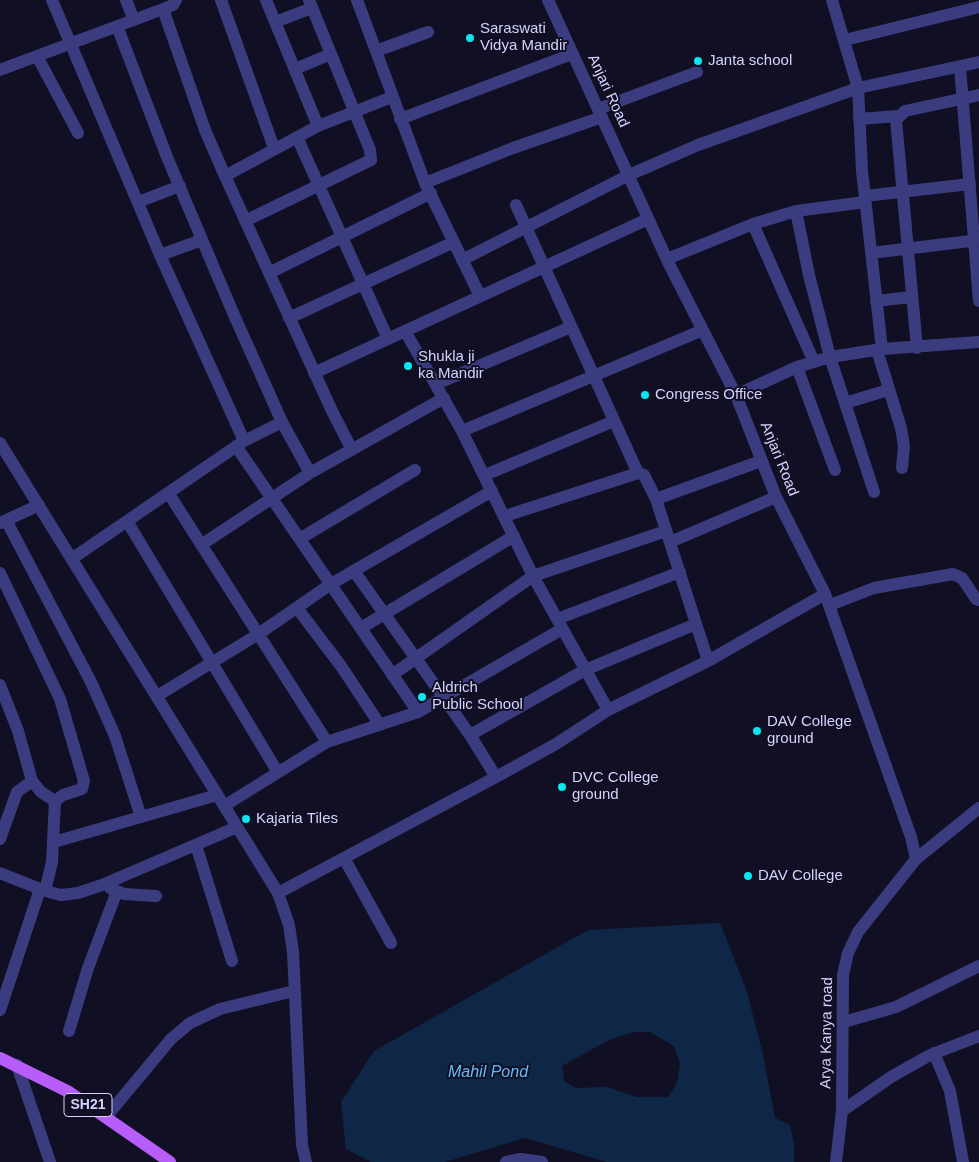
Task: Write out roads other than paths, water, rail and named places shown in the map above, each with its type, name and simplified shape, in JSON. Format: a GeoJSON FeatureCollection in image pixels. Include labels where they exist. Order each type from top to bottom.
{"type":"FeatureCollection","features":[{"type":"Feature","properties":{"kind":"main road","name":"SH21"},"geometry":{"type":"LineString","coordinates":[[0,1058],[69,1092],[170,1162]]}},
{"type":"Feature","properties":{"kind":"street"},"geometry":{"type":"LineString","coordinates":[[52,0],[69,44],[240,443],[273,498],[418,712]]}},
{"type":"Feature","properties":{"kind":"street"},"geometry":{"type":"LineString","coordinates":[[126,0],[134,20]]}},
{"type":"Feature","properties":{"kind":"street"},"geometry":{"type":"LineString","coordinates":[[0,70],[174,5],[176,0]]}},
{"type":"Feature","properties":{"kind":"street"},"geometry":{"type":"LineString","coordinates":[[221,0],[274,148]]}},
{"type":"Feature","properties":{"kind":"street"},"geometry":{"type":"LineString","coordinates":[[266,0],[318,126]]}},
{"type":"Feature","properties":{"kind":"street"},"geometry":{"type":"LineString","coordinates":[[357,0],[400,119],[428,188],[480,296]]}},
{"type":"Feature","properties":{"kind":"street","name":"Anjari Road"},"geometry":{"type":"LineString","coordinates":[[548,0],[667,259],[736,395],[776,497],[828,599],[911,837],[916,859]]}},
{"type":"Feature","properties":{"kind":"street"},"geometry":{"type":"LineString","coordinates":[[832,0],[858,88],[865,202],[876,301],[879,350],[888,390],[901,428],[904,446],[902,468]]}},
{"type":"Feature","properties":{"kind":"street"},"geometry":{"type":"LineString","coordinates":[[845,40],[979,8],[977,0]]}},
{"type":"Feature","properties":{"kind":"street"},"geometry":{"type":"LineString","coordinates":[[245,221],[371,160],[370,150],[311,4],[275,22]]}},
{"type":"Feature","properties":{"kind":"street"},"geometry":{"type":"LineString","coordinates":[[163,9],[205,130],[314,373],[352,450]]}},
{"type":"Feature","properties":{"kind":"street"},"geometry":{"type":"LineString","coordinates":[[117,26],[202,240],[282,422],[310,474]]}},
{"type":"Feature","properties":{"kind":"street"},"geometry":{"type":"LineString","coordinates":[[376,51],[428,32]]}},
{"type":"Feature","properties":{"kind":"street"},"geometry":{"type":"LineString","coordinates":[[295,69],[331,54]]}},
{"type":"Feature","properties":{"kind":"street"},"geometry":{"type":"LineString","coordinates":[[400,119],[572,54]]}},
{"type":"Feature","properties":{"kind":"street"},"geometry":{"type":"LineString","coordinates":[[37,56],[78,133]]}},
{"type":"Feature","properties":{"kind":"street"},"geometry":{"type":"LineString","coordinates":[[462,260],[629,175],[698,144],[858,88],[979,62]]}},
{"type":"Feature","properties":{"kind":"street"},"geometry":{"type":"LineString","coordinates":[[960,67],[977,241],[979,301]]}},
{"type":"Feature","properties":{"kind":"street"},"geometry":{"type":"LineString","coordinates":[[269,272],[343,238],[428,188],[513,148],[697,72]]}},
{"type":"Feature","properties":{"kind":"street"},"geometry":{"type":"LineString","coordinates":[[859,119],[898,116],[905,111],[979,95]]}},
{"type":"Feature","properties":{"kind":"street"},"geometry":{"type":"LineString","coordinates":[[225,176],[318,126],[392,97]]}},
{"type":"Feature","properties":{"kind":"street"},"geometry":{"type":"LineString","coordinates":[[898,116],[895,125],[917,348]]}},
{"type":"Feature","properties":{"kind":"street"},"geometry":{"type":"LineString","coordinates":[[297,137],[388,339]]}},
{"type":"Feature","properties":{"kind":"street"},"geometry":{"type":"LineString","coordinates":[[865,202],[866,196],[970,184]]}},
{"type":"Feature","properties":{"kind":"street"},"geometry":{"type":"LineString","coordinates":[[138,202],[180,186]]}},
{"type":"Feature","properties":{"kind":"street"},"geometry":{"type":"LineString","coordinates":[[667,259],[753,224],[796,211],[865,202]]}},
{"type":"Feature","properties":{"kind":"street"},"geometry":{"type":"LineString","coordinates":[[516,205],[638,473],[648,481],[656,500],[708,661]]}},
{"type":"Feature","properties":{"kind":"street"},"geometry":{"type":"LineString","coordinates":[[796,211],[809,275],[830,357],[874,492]]}},
{"type":"Feature","properties":{"kind":"street"},"geometry":{"type":"LineString","coordinates":[[314,373],[648,218]]}},
{"type":"Feature","properties":{"kind":"street"},"geometry":{"type":"LineString","coordinates":[[753,224],[814,362]]}},
{"type":"Feature","properties":{"kind":"street"},"geometry":{"type":"LineString","coordinates":[[160,255],[202,240]]}},
{"type":"Feature","properties":{"kind":"street"},"geometry":{"type":"LineString","coordinates":[[871,253],[977,241]]}},
{"type":"Feature","properties":{"kind":"street"},"geometry":{"type":"LineString","coordinates":[[289,318],[365,285],[454,242]]}},
{"type":"Feature","properties":{"kind":"street"},"geometry":{"type":"LineString","coordinates":[[876,301],[912,297]]}},
{"type":"Feature","properties":{"kind":"street"},"geometry":{"type":"LineString","coordinates":[[436,384],[571,327]]}},
{"type":"Feature","properties":{"kind":"street"},"geometry":{"type":"LineString","coordinates":[[462,430],[703,330]]}},
{"type":"Feature","properties":{"kind":"street"},"geometry":{"type":"LineString","coordinates":[[405,331],[462,430],[533,576],[608,710]]}},
{"type":"Feature","properties":{"kind":"street"},"geometry":{"type":"LineString","coordinates":[[736,395],[797,367],[830,357],[879,350],[979,342]]}},
{"type":"Feature","properties":{"kind":"street"},"geometry":{"type":"LineString","coordinates":[[797,367],[835,470]]}},
{"type":"Feature","properties":{"kind":"street"},"geometry":{"type":"LineString","coordinates":[[845,403],[888,390]]}},
{"type":"Feature","properties":{"kind":"street"},"geometry":{"type":"LineString","coordinates":[[201,545],[310,474],[444,398]]}},
{"type":"Feature","properties":{"kind":"street"},"geometry":{"type":"LineString","coordinates":[[485,475],[614,421]]}},
{"type":"Feature","properties":{"kind":"street"},"geometry":{"type":"LineString","coordinates":[[73,558],[169,494],[240,443],[282,422]]}},
{"type":"Feature","properties":{"kind":"street"},"geometry":{"type":"LineString","coordinates":[[0,443],[73,558],[278,893],[289,925],[293,952],[302,1145],[306,1162]]}},
{"type":"Feature","properties":{"kind":"street"},"geometry":{"type":"LineString","coordinates":[[656,500],[761,461]]}},
{"type":"Feature","properties":{"kind":"street"},"geometry":{"type":"LineString","coordinates":[[301,538],[414,470]]}},
{"type":"Feature","properties":{"kind":"street"},"geometry":{"type":"LineString","coordinates":[[504,516],[638,473]]}},
{"type":"Feature","properties":{"kind":"street"},"geometry":{"type":"LineString","coordinates":[[157,696],[257,635],[331,584],[492,491]]}},
{"type":"Feature","properties":{"kind":"street"},"geometry":{"type":"LineString","coordinates":[[169,494],[257,635],[327,742]]}},
{"type":"Feature","properties":{"kind":"street"},"geometry":{"type":"LineString","coordinates":[[392,674],[416,660],[533,576],[668,536],[776,497]]}},
{"type":"Feature","properties":{"kind":"street"},"geometry":{"type":"LineString","coordinates":[[39,505],[3,522],[91,682],[114,736],[141,817]]}},
{"type":"Feature","properties":{"kind":"street"},"geometry":{"type":"LineString","coordinates":[[127,521],[277,771]]}},
{"type":"Feature","properties":{"kind":"street"},"geometry":{"type":"LineString","coordinates":[[360,628],[514,536]]}},
{"type":"Feature","properties":{"kind":"street"},"geometry":{"type":"LineString","coordinates":[[354,571],[386,613],[416,660],[470,735],[496,777]]}},
{"type":"Feature","properties":{"kind":"street"},"geometry":{"type":"LineString","coordinates":[[224,806],[277,771],[327,742],[418,712],[443,699],[560,624],[680,572]]}},
{"type":"Feature","properties":{"kind":"street"},"geometry":{"type":"LineString","coordinates":[[0,573],[60,699],[84,780],[82,789],[63,795],[55,801]]}},
{"type":"Feature","properties":{"kind":"street"},"geometry":{"type":"LineString","coordinates":[[278,893],[556,744],[608,710],[828,599],[874,588],[953,574],[962,578],[979,600]]}},
{"type":"Feature","properties":{"kind":"street"},"geometry":{"type":"LineString","coordinates":[[297,608],[342,666],[380,725]]}},
{"type":"Feature","properties":{"kind":"street"},"geometry":{"type":"LineString","coordinates":[[470,735],[585,670],[696,624]]}},
{"type":"Feature","properties":{"kind":"street"},"geometry":{"type":"LineString","coordinates":[[0,685],[18,731],[32,781],[41,792],[55,801]]}},
{"type":"Feature","properties":{"kind":"street"},"geometry":{"type":"LineString","coordinates":[[0,839],[17,792],[32,781]]}},
{"type":"Feature","properties":{"kind":"street"},"geometry":{"type":"LineString","coordinates":[[54,842],[217,795]]}},
{"type":"Feature","properties":{"kind":"street"},"geometry":{"type":"LineString","coordinates":[[0,1010],[2,996],[43,890],[54,842],[55,801]]}},
{"type":"Feature","properties":{"kind":"street","name":"Arya Kanya road"},"geometry":{"type":"LineString","coordinates":[[836,1162],[842,1111],[843,975],[848,953],[858,932],[916,859],[979,808]]}},
{"type":"Feature","properties":{"kind":"street"},"geometry":{"type":"LineString","coordinates":[[0,873],[61,895],[78,893],[102,885],[237,826]]}},
{"type":"Feature","properties":{"kind":"street"},"geometry":{"type":"LineString","coordinates":[[196,845],[232,961]]}},
{"type":"Feature","properties":{"kind":"street"},"geometry":{"type":"LineString","coordinates":[[344,858],[391,943]]}},
{"type":"Feature","properties":{"kind":"street"},"geometry":{"type":"LineString","coordinates":[[102,885],[116,891],[156,896]]}},
{"type":"Feature","properties":{"kind":"street"},"geometry":{"type":"LineString","coordinates":[[69,1031],[88,968],[116,891]]}},
{"type":"Feature","properties":{"kind":"street"},"geometry":{"type":"LineString","coordinates":[[844,1022],[896,1007],[979,966]]}},
{"type":"Feature","properties":{"kind":"street"},"geometry":{"type":"LineString","coordinates":[[106,1117],[171,1039],[190,1023],[220,1009],[294,991]]}},
{"type":"Feature","properties":{"kind":"street"},"geometry":{"type":"LineString","coordinates":[[842,1111],[891,1076],[934,1053],[979,1036]]}},
{"type":"Feature","properties":{"kind":"street"},"geometry":{"type":"LineString","coordinates":[[934,1053],[950,1091],[963,1162]]}},
{"type":"Feature","properties":{"kind":"street"},"geometry":{"type":"LineString","coordinates":[[17,1065],[50,1162]]}},
{"type":"Feature","properties":{"kind":"street"},"geometry":{"type":"LineString","coordinates":[[506,1162],[521,1159],[542,1162]]}},
{"type":"Feature","properties":{"kind":"water","name":"Mahil Pond"},"geometry":{"type":"Polygon","coordinates":[[[720,923],[746,989],[762,1050],[775,1118],[790,1125],[794,1145],[794,1162],[607,1162],[525,1138],[445,1162],[371,1162],[346,1149],[341,1102],[374,1051],[588,930],[720,923]],[[633,1032],[609,1040],[562,1066],[564,1081],[576,1088],[607,1087],[636,1097],[668,1097],[677,1083],[680,1064],[674,1046],[650,1032],[633,1032]]]}},
{"type":"Feature","properties":{"kind":"place","name":"Saraswati Vidya Mandir"},"geometry":{"type":"Point","coordinates":[470,38]}},
{"type":"Feature","properties":{"kind":"place","name":"Janta school"},"geometry":{"type":"Point","coordinates":[698,61]}},
{"type":"Feature","properties":{"kind":"place","name":"Shukla ji ka Mandir"},"geometry":{"type":"Point","coordinates":[408,366]}},
{"type":"Feature","properties":{"kind":"place","name":"Congress Office"},"geometry":{"type":"Point","coordinates":[645,395]}},
{"type":"Feature","properties":{"kind":"place","name":"Aldrich Public School"},"geometry":{"type":"Point","coordinates":[422,697]}},
{"type":"Feature","properties":{"kind":"place","name":"DAV College ground"},"geometry":{"type":"Point","coordinates":[757,731]}},
{"type":"Feature","properties":{"kind":"place","name":"DVC College ground"},"geometry":{"type":"Point","coordinates":[562,787]}},
{"type":"Feature","properties":{"kind":"place","name":"Kajaria Tiles"},"geometry":{"type":"Point","coordinates":[246,819]}},
{"type":"Feature","properties":{"kind":"place","name":"DAV College"},"geometry":{"type":"Point","coordinates":[748,876]}}]}
